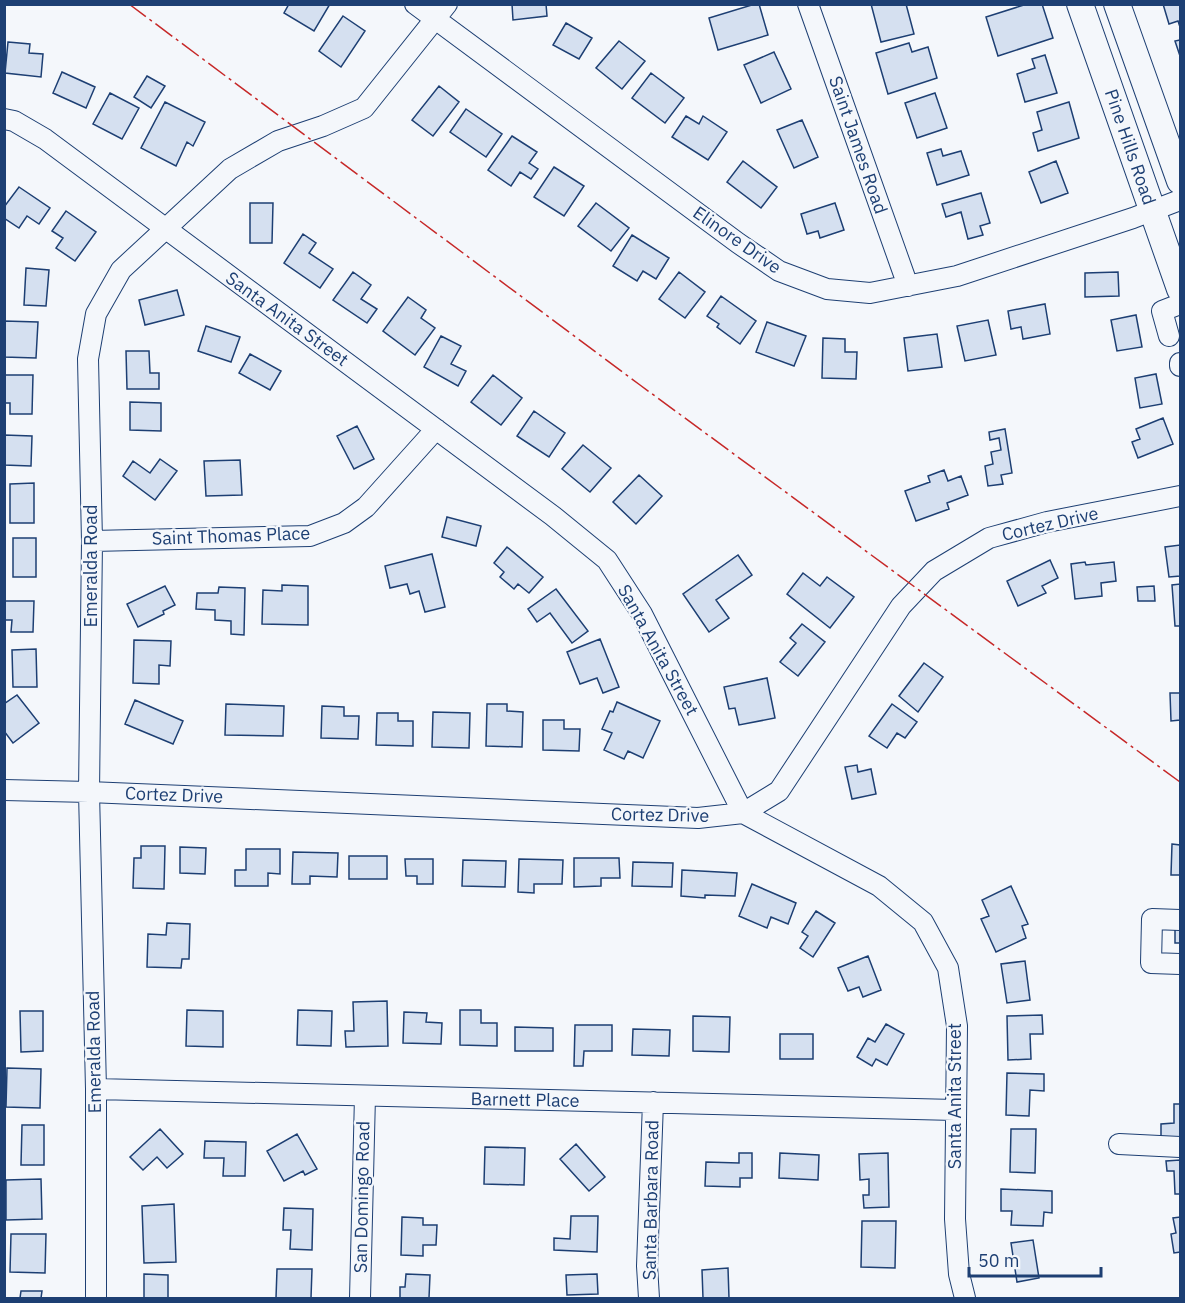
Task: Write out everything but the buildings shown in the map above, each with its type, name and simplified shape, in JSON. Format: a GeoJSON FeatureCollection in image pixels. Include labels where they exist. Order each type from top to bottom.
{"type":"FeatureCollection","features":[{"type":"Feature","properties":{"kind":"main road","name":"Pine Hills Road"},"geometry":{"type":"LineString","coordinates":[[1080,4],[1180,289]]}},
{"type":"Feature","properties":{"kind":"main road","name":"Pine Hills Road"},"geometry":{"type":"LineString","coordinates":[[1117,4],[1180,181]]}},
{"type":"Feature","properties":{"kind":"street","name":"Elinore Drive"},"geometry":{"type":"LineString","coordinates":[[415,4],[441,12],[779,272],[826,289],[870,293],[957,276],[1180,200]]}},
{"type":"Feature","properties":{"kind":"street","name":"Saint James Road"},"geometry":{"type":"LineString","coordinates":[[808,4],[908,286]]}},
{"type":"Feature","properties":{"kind":"street","name":"Emeralda Road"},"geometry":{"type":"LineString","coordinates":[[96,1299],[96,1089],[89,792],[92,541],[87,358],[96,314],[121,270],[230,169],[278,141],[364,108],[441,12]]}},
{"type":"Feature","properties":{"kind":"street","name":"Santa Anita Street"},"geometry":{"type":"LineString","coordinates":[[4,119],[45,139],[553,516],[607,560],[642,614],[743,813],[879,886],[923,922],[948,968],[957,1026],[955,1219],[959,1274],[965,1299]]}},
{"type":"Feature","properties":{"kind":"street"},"geometry":{"type":"LineString","coordinates":[[1169,336],[1162,310],[1180,304]]}},
{"type":"Feature","properties":{"kind":"street","name":"Saint Thomas Place"},"geometry":{"type":"LineString","coordinates":[[92,541],[310,536],[344,523],[366,507],[436,429]]}},
{"type":"Feature","properties":{"kind":"street","name":"Cortez Drive"},"geometry":{"type":"LineString","coordinates":[[4,790],[698,818],[743,813],[778,791],[901,606],[934,571],[989,538],[1047,522],[1180,496]]}},
{"type":"Feature","properties":{"kind":"street"},"geometry":{"type":"LineString","coordinates":[[1180,920],[1152,919],[1151,963],[1180,964]]}},
{"type":"Feature","properties":{"kind":"street","name":"Barnett Place"},"geometry":{"type":"LineString","coordinates":[[96,1089],[955,1110]]}},
{"type":"Feature","properties":{"kind":"street","name":"San Domingo Road"},"geometry":{"type":"LineString","coordinates":[[360,1299],[365,1096]]}},
{"type":"Feature","properties":{"kind":"street","name":"Santa Barbara Road"},"geometry":{"type":"LineString","coordinates":[[649,1299],[647,1266],[653,1102]]}},
{"type":"Feature","properties":{"kind":"street"},"geometry":{"type":"LineString","coordinates":[[1119,1144],[1180,1147]]}},
{"type":"Feature","properties":{"kind":"power"},"geometry":{"type":"LineString","coordinates":[[129,4],[640,385],[1180,782]]}}]}
